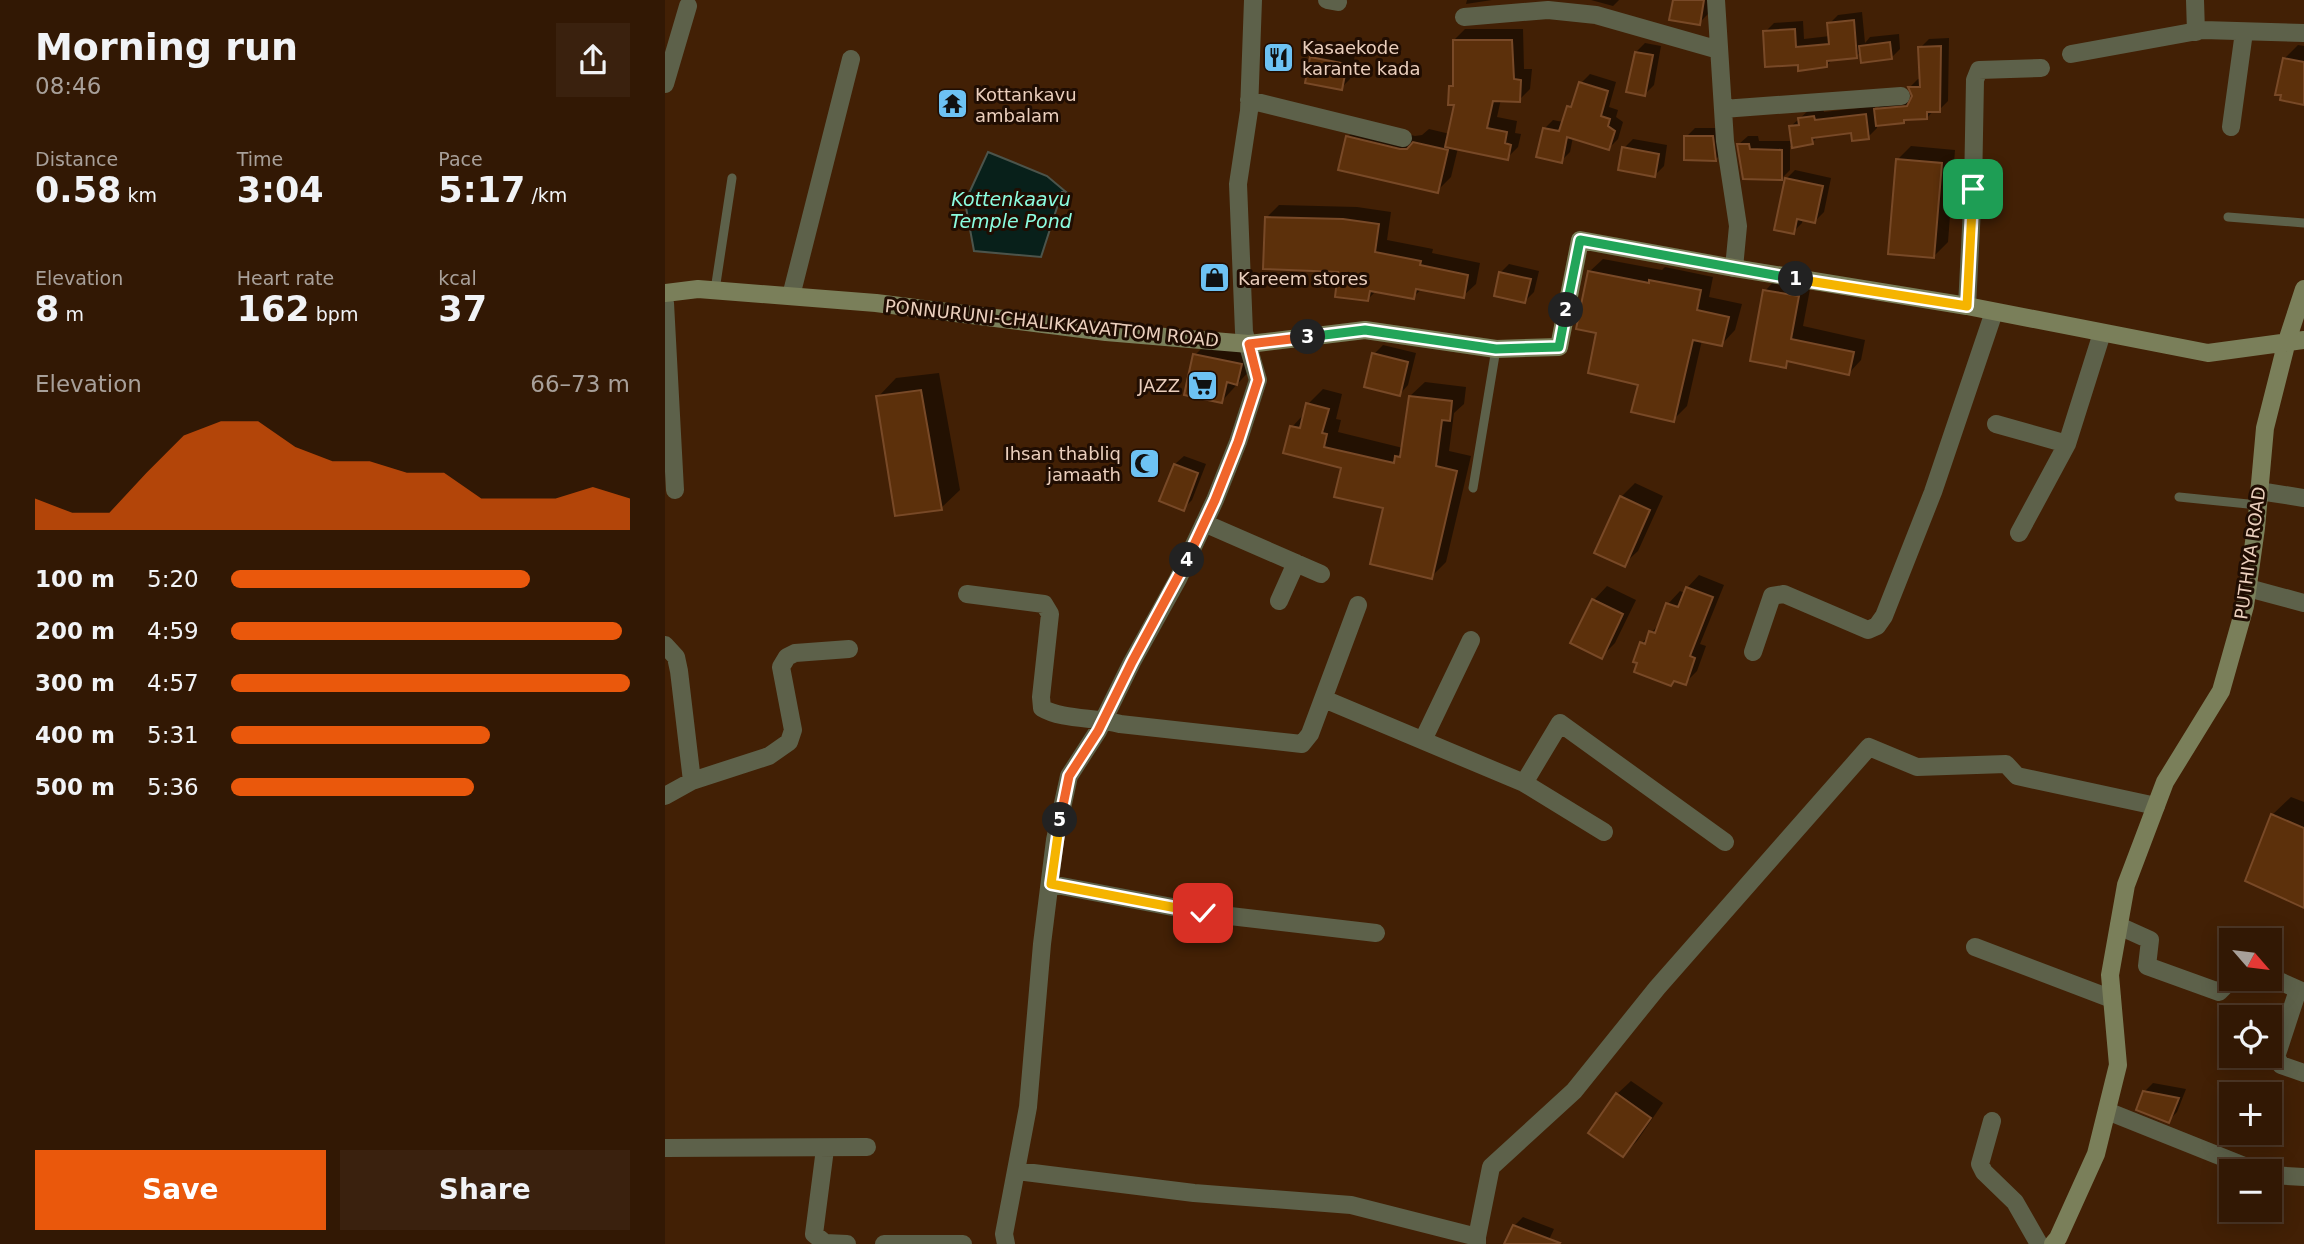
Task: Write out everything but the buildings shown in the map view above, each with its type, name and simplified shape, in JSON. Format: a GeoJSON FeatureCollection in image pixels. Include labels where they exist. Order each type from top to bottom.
{"type":"FeatureCollection","features":[{"type":"Feature","properties":{"kind":"street"},"geometry":{"type":"LineString","coordinates":[[1006,1244],[1004,1234],[1028,1107],[1041,944],[1055,839],[1069,776],[1104,719],[1205,523],[1238,442],[1258,380],[1244,332],[1238,184],[1249,100],[1254,0]]}},
{"type":"Feature","properties":{"kind":"street"},"geometry":{"type":"LineString","coordinates":[[1716,0],[1725,141],[1738,226],[1734,268]]}},
{"type":"Feature","properties":{"kind":"street"},"geometry":{"type":"LineString","coordinates":[[2195,0],[2196,32]]}},
{"type":"Feature","properties":{"kind":"street"},"geometry":{"type":"LineString","coordinates":[[1464,17],[1548,5],[1596,15],[1720,50]]}},
{"type":"Feature","properties":{"kind":"street"},"geometry":{"type":"LineString","coordinates":[[665,84],[688,6]]}},
{"type":"Feature","properties":{"kind":"street"},"geometry":{"type":"LineString","coordinates":[[2071,54],[2196,32],[2304,33]]}},
{"type":"Feature","properties":{"kind":"street"},"geometry":{"type":"LineString","coordinates":[[2231,127],[2244,32]]}},
{"type":"Feature","properties":{"kind":"street"},"geometry":{"type":"LineString","coordinates":[[791,296],[851,59]]}},
{"type":"Feature","properties":{"kind":"street"},"geometry":{"type":"LineString","coordinates":[[1967,306],[1975,80],[1979,70],[2041,68]]}},
{"type":"Feature","properties":{"kind":"street"},"geometry":{"type":"LineString","coordinates":[[1723,109],[1901,96]]}},
{"type":"Feature","properties":{"kind":"street"},"geometry":{"type":"LineString","coordinates":[[1249,100],[1403,138]]}},
{"type":"Feature","properties":{"kind":"street","name":"PONNURUNI-CHALIKKAVATTOM ROAD"},"geometry":{"type":"LineString","coordinates":[[665,293],[698,289],[876,303],[1105,332],[1249,344],[1365,330],[1496,349],[1559,347],[1580,240],[1930,302],[1967,306],[2208,353],[2296,340]]}},
{"type":"Feature","properties":{"kind":"street","name":"PUTHIYA ROAD"},"geometry":{"type":"LineString","coordinates":[[2053,1244],[2096,1154],[2119,1065],[2110,975],[2126,885],[2165,782],[2221,691],[2245,606],[2265,428],[2296,340],[2304,289]]}},
{"type":"Feature","properties":{"kind":"street"},"geometry":{"type":"LineString","coordinates":[[665,303],[675,490]]}},
{"type":"Feature","properties":{"kind":"street"},"geometry":{"type":"LineString","coordinates":[[1753,652],[1772,596],[1784,594],[1868,630],[1877,626],[1884,617],[1933,492],[1994,312]]}},
{"type":"Feature","properties":{"kind":"street"},"geometry":{"type":"LineString","coordinates":[[2019,533],[2067,444],[2102,333]]}},
{"type":"Feature","properties":{"kind":"street"},"geometry":{"type":"LineString","coordinates":[[1996,424],[2067,444]]}},
{"type":"Feature","properties":{"kind":"street"},"geometry":{"type":"LineString","coordinates":[[2259,498],[2304,499]]}},
{"type":"Feature","properties":{"kind":"street"},"geometry":{"type":"LineString","coordinates":[[1205,523],[1321,574]]}},
{"type":"Feature","properties":{"kind":"street"},"geometry":{"type":"LineString","coordinates":[[1279,601],[1296,563]]}},
{"type":"Feature","properties":{"kind":"street"},"geometry":{"type":"LineString","coordinates":[[2248,588],[2304,603]]}},
{"type":"Feature","properties":{"kind":"street"},"geometry":{"type":"LineString","coordinates":[[967,594],[1044,604],[1050,614],[1041,697],[1042,708],[1050,713],[1104,719],[1120,724],[1301,744],[1311,734],[1358,605]]}},
{"type":"Feature","properties":{"kind":"street"},"geometry":{"type":"LineString","coordinates":[[1423,740],[1471,640]]}},
{"type":"Feature","properties":{"kind":"street"},"geometry":{"type":"LineString","coordinates":[[665,645],[678,663],[692,781]]}},
{"type":"Feature","properties":{"kind":"street"},"geometry":{"type":"LineString","coordinates":[[665,796],[692,781],[769,756],[789,742],[793,730],[781,667],[787,657],[795,653],[849,649]]}},
{"type":"Feature","properties":{"kind":"street"},"geometry":{"type":"LineString","coordinates":[[1324,699],[1524,783],[1604,832]]}},
{"type":"Feature","properties":{"kind":"street"},"geometry":{"type":"LineString","coordinates":[[1524,783],[1560,723],[1725,842]]}},
{"type":"Feature","properties":{"kind":"street"},"geometry":{"type":"LineString","coordinates":[[1017,1171],[1194,1193],[1351,1205],[1477,1240],[1491,1167],[1574,1091],[1675,967],[1869,747],[1917,767],[2006,764],[2017,776],[2156,806]]}},
{"type":"Feature","properties":{"kind":"street"},"geometry":{"type":"LineString","coordinates":[[1051,884],[1203,913],[1376,933]]}},
{"type":"Feature","properties":{"kind":"street"},"geometry":{"type":"LineString","coordinates":[[2119,926],[2150,940],[2147,966],[2220,991]]}},
{"type":"Feature","properties":{"kind":"street"},"geometry":{"type":"LineString","coordinates":[[1975,947],[2112,999]]}},
{"type":"Feature","properties":{"kind":"street"},"geometry":{"type":"LineString","coordinates":[[2282,982],[2301,991],[2276,1057],[2281,1065],[2304,1073]]}},
{"type":"Feature","properties":{"kind":"street"},"geometry":{"type":"LineString","coordinates":[[2107,1111],[2227,1159]]}},
{"type":"Feature","properties":{"kind":"street"},"geometry":{"type":"LineString","coordinates":[[1992,1121],[1980,1164],[1984,1172],[2015,1202],[2039,1244]]}},
{"type":"Feature","properties":{"kind":"street"},"geometry":{"type":"LineString","coordinates":[[665,1148],[867,1147]]}},
{"type":"Feature","properties":{"kind":"street"},"geometry":{"type":"LineString","coordinates":[[825,1149],[814,1234],[825,1243],[847,1244]]}},
{"type":"Feature","properties":{"kind":"street"},"geometry":{"type":"LineString","coordinates":[[2282,1176],[2304,1177]]}},
{"type":"Feature","properties":{"kind":"street"},"geometry":{"type":"LineString","coordinates":[[884,1244],[963,1244]]}},
{"type":"Feature","properties":{"kind":"lane"},"geometry":{"type":"LineString","coordinates":[[715,290],[732,178]]}},
{"type":"Feature","properties":{"kind":"lane"},"geometry":{"type":"LineString","coordinates":[[2228,217],[2304,223]]}},
{"type":"Feature","properties":{"kind":"lane"},"geometry":{"type":"LineString","coordinates":[[1473,488],[1496,349]]}},
{"type":"Feature","properties":{"kind":"lane"},"geometry":{"type":"LineString","coordinates":[[2179,497],[2259,498]]}},
{"type":"Feature","properties":{"kind":"water","name":"Kottenkaavu Temple Pond"},"geometry":{"type":"Polygon","coordinates":[[[988,152],[1047,176],[1066,192],[1062,192],[1041,257],[974,251],[965,202],[988,152]]]}},
{"type":"Feature","properties":{"kind":"place","name":"Kasaekode karante kada"},"geometry":{"type":"Point","coordinates":[1279,57]}},
{"type":"Feature","properties":{"kind":"place","name":"Kottankavu ambalam"},"geometry":{"type":"Point","coordinates":[952,104]}},
{"type":"Feature","properties":{"kind":"place","name":"Kareem stores"},"geometry":{"type":"Point","coordinates":[1215,278]}},
{"type":"Feature","properties":{"kind":"place","name":"JAZZ"},"geometry":{"type":"Point","coordinates":[1203,385]}},
{"type":"Feature","properties":{"kind":"place","name":"Ihsan thabliq jamaath"},"geometry":{"type":"Point","coordinates":[1144,463]}},
{"type":"Feature","properties":{"kind":"route"},"geometry":{"type":"LineString","coordinates":[[1203,913],[1051,884],[1055,839],[1069,776],[1098,731],[1178,579],[1215,500],[1238,442],[1258,380],[1249,344],[1365,330],[1496,349],[1559,347],[1580,240],[1930,302],[1967,306],[1973,189]]}}]}
